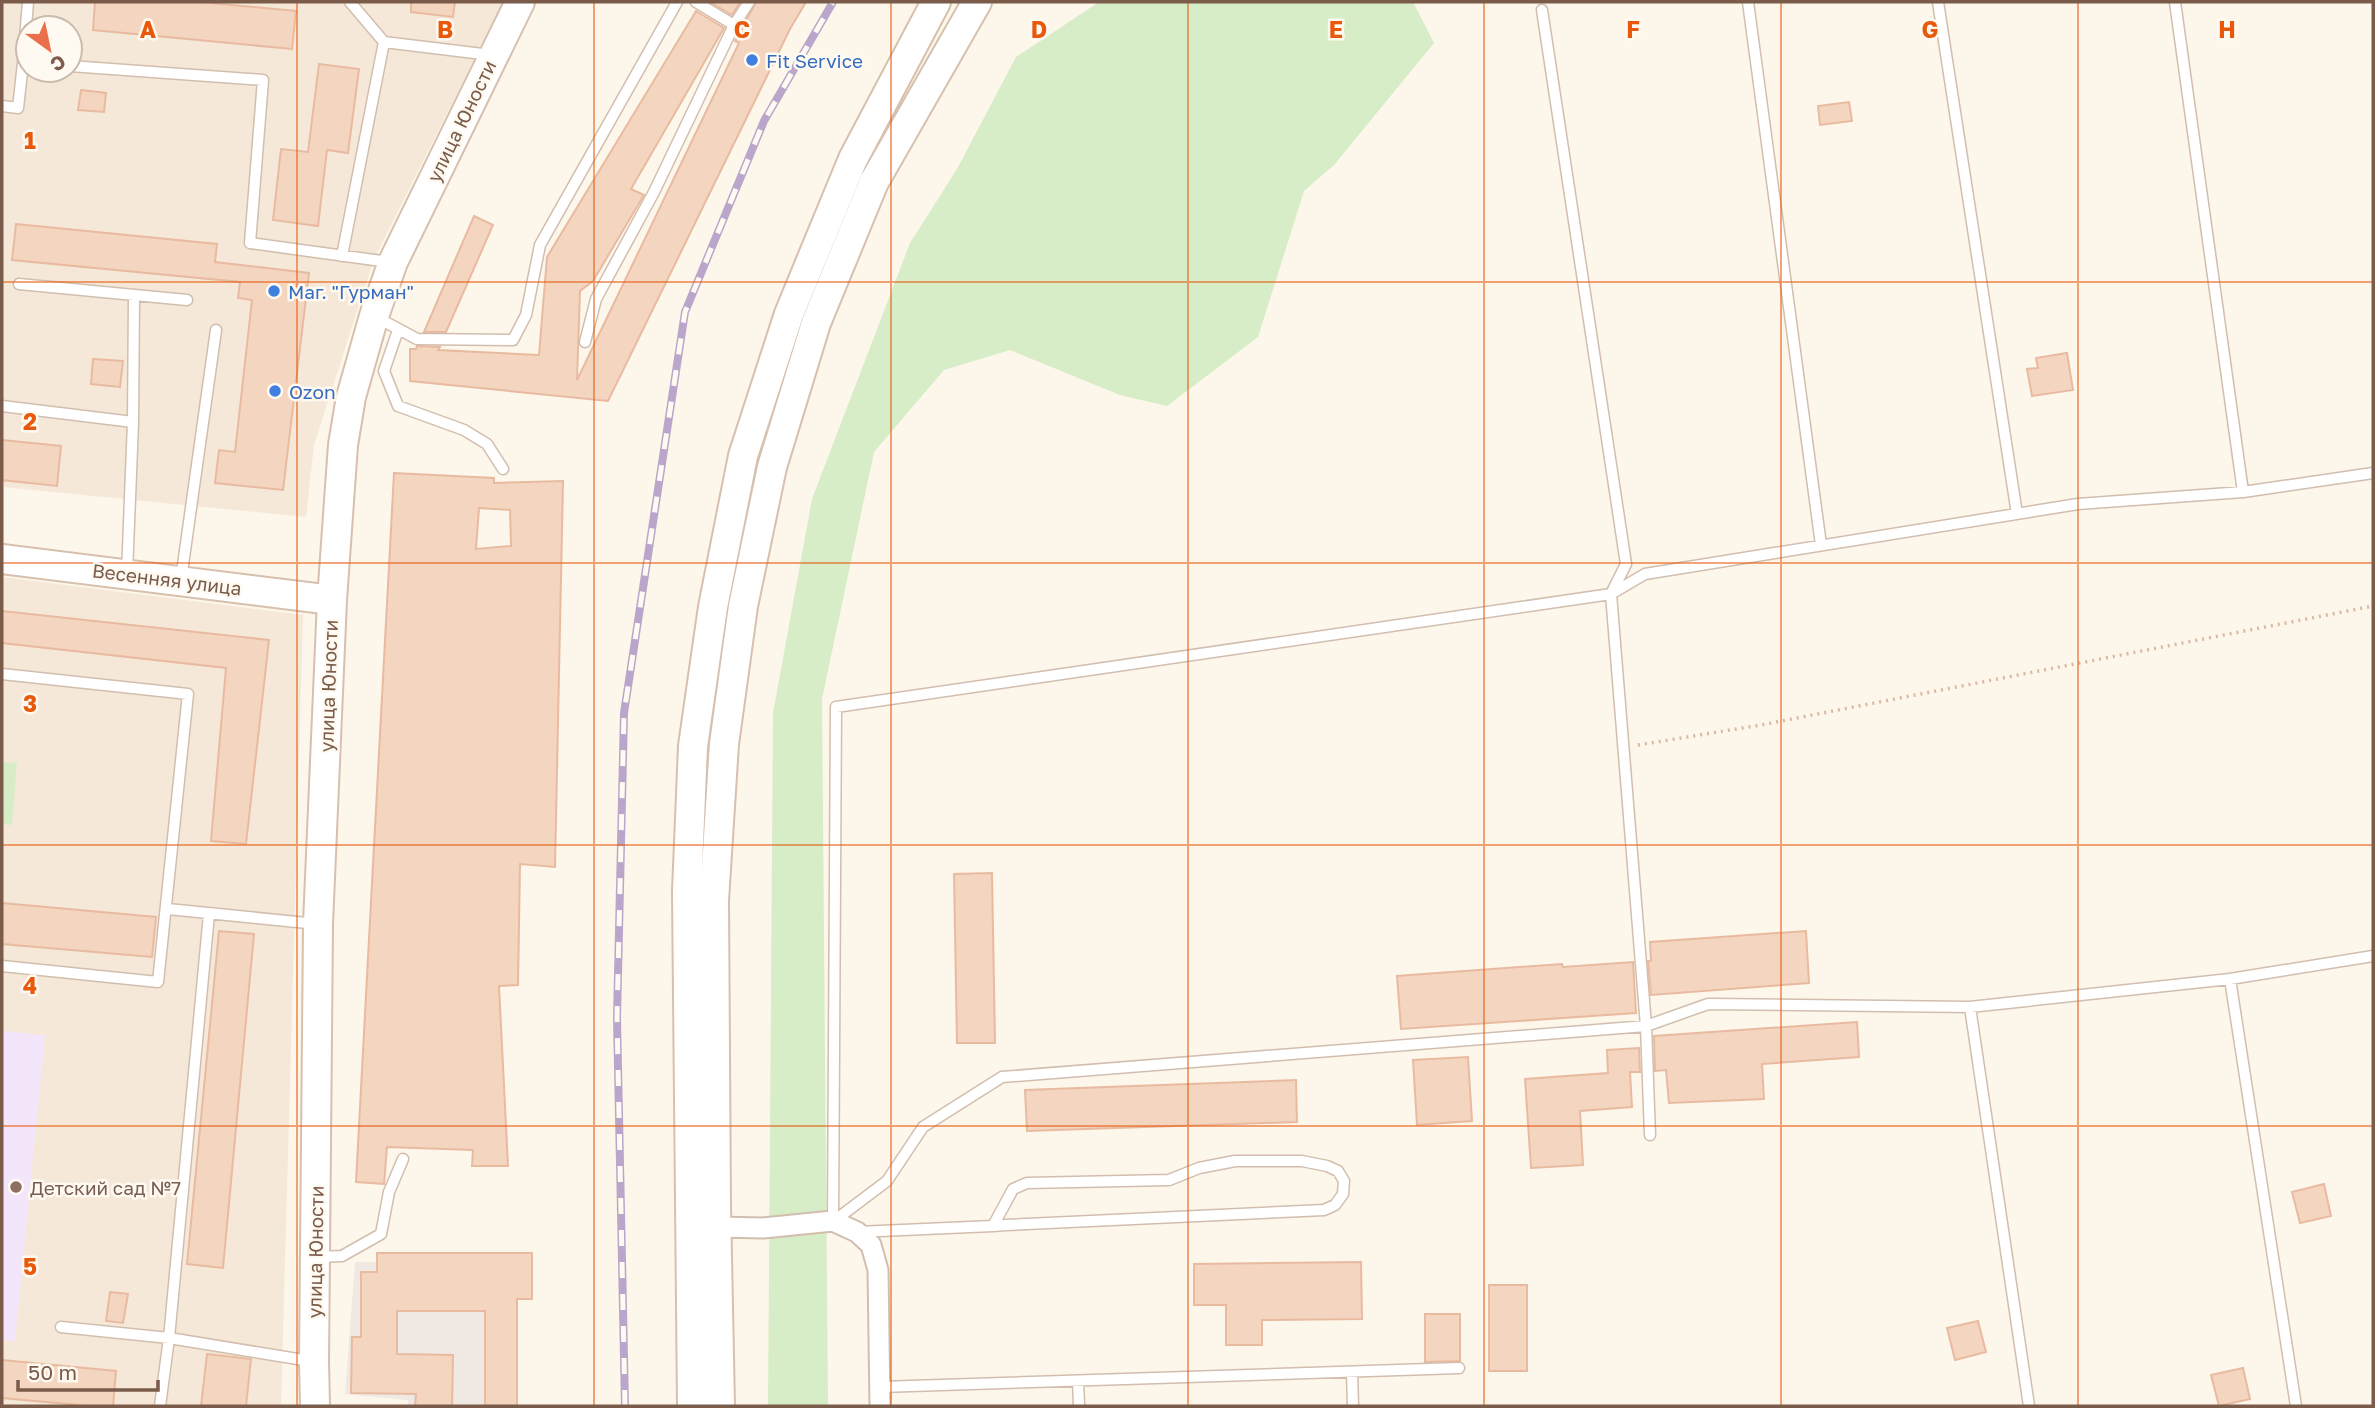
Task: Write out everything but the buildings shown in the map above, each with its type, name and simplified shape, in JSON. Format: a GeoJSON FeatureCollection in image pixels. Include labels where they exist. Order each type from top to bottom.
{"type":"FeatureCollection","features":[{"type":"Feature","properties":{"kind":"main road","name":"улица Юности"},"geometry":{"type":"LineString","coordinates":[[316,1406],[314,1362],[318,924],[332,600],[343,445],[351,397],[374,316],[393,262],[520,2]]}},
{"type":"Feature","properties":{"kind":"main road"},"geometry":{"type":"LineString","coordinates":[[692,1406],[687,891],[693,746],[713,607],[743,456],[789,314],[853,159],[936,2]]}},
{"type":"Feature","properties":{"kind":"main road"},"geometry":{"type":"LineString","coordinates":[[720,1406],[714,900],[724,744],[743,606],[772,467],[816,323],[874,183],[977,2]]}},
{"type":"Feature","properties":{"kind":"main road"},"geometry":{"type":"LineString","coordinates":[[936,72],[991,2]]}},
{"type":"Feature","properties":{"kind":"main road","name":"Весенняя улица"},"geometry":{"type":"LineString","coordinates":[[2,559],[332,600]]}},
{"type":"Feature","properties":{"kind":"street"},"geometry":{"type":"LineString","coordinates":[[716,1227],[763,1228],[834,1221],[857,1232],[870,1245],[878,1270],[880,1397]]}},
{"type":"Feature","properties":{"kind":"lane"},"geometry":{"type":"LineString","coordinates":[[350,2],[384,42],[492,55]]}},
{"type":"Feature","properties":{"kind":"lane"},"geometry":{"type":"LineString","coordinates":[[374,316],[417,339],[513,340],[526,315],[540,245],[677,2]]}},
{"type":"Feature","properties":{"kind":"lane"},"geometry":{"type":"LineString","coordinates":[[696,2],[734,25]]}},
{"type":"Feature","properties":{"kind":"lane"},"geometry":{"type":"LineString","coordinates":[[585,342],[596,299],[654,192],[734,25],[749,2]]}},
{"type":"Feature","properties":{"kind":"lane"},"geometry":{"type":"LineString","coordinates":[[1748,2],[1821,545]]}},
{"type":"Feature","properties":{"kind":"lane"},"geometry":{"type":"LineString","coordinates":[[1938,2],[2017,514]]}},
{"type":"Feature","properties":{"kind":"lane"},"geometry":{"type":"LineString","coordinates":[[2175,2],[2243,492]]}},
{"type":"Feature","properties":{"kind":"lane"},"geometry":{"type":"LineString","coordinates":[[1542,10],[1626,564],[1611,594],[1646,1027],[1650,1135]]}},
{"type":"Feature","properties":{"kind":"lane"},"geometry":{"type":"LineString","coordinates":[[342,256],[384,42]]}},
{"type":"Feature","properties":{"kind":"lane"},"geometry":{"type":"LineString","coordinates":[[84,67],[263,80],[250,243],[393,262]]}},
{"type":"Feature","properties":{"kind":"lane"},"geometry":{"type":"LineString","coordinates":[[2,106],[18,108],[22,84]]}},
{"type":"Feature","properties":{"kind":"lane"},"geometry":{"type":"LineString","coordinates":[[19,284],[187,300]]}},
{"type":"Feature","properties":{"kind":"lane"},"geometry":{"type":"LineString","coordinates":[[127,575],[133,422],[134,297]]}},
{"type":"Feature","properties":{"kind":"lane"},"geometry":{"type":"LineString","coordinates":[[181,581],[216,330]]}},
{"type":"Feature","properties":{"kind":"lane"},"geometry":{"type":"LineString","coordinates":[[398,330],[384,371],[398,406],[464,430],[487,443],[503,469]]}},
{"type":"Feature","properties":{"kind":"lane"},"geometry":{"type":"LineString","coordinates":[[2,406],[133,422]]}},
{"type":"Feature","properties":{"kind":"lane"},"geometry":{"type":"LineString","coordinates":[[834,1221],[836,707],[1611,594],[1645,574],[2078,504],[2243,492],[2373,473]]}},
{"type":"Feature","properties":{"kind":"lane"},"geometry":{"type":"LineString","coordinates":[[2,674],[188,694],[158,982],[2,966]]}},
{"type":"Feature","properties":{"kind":"lane"},"geometry":{"type":"LineString","coordinates":[[167,909],[318,924]]}},
{"type":"Feature","properties":{"kind":"lane"},"geometry":{"type":"LineString","coordinates":[[160,1406],[169,1338],[209,914]]}},
{"type":"Feature","properties":{"kind":"lane"},"geometry":{"type":"LineString","coordinates":[[834,1221],[887,1181],[923,1127],[1002,1077],[1646,1027],[1708,1004],[1970,1007],[2230,979],[2373,956]]}},
{"type":"Feature","properties":{"kind":"lane"},"geometry":{"type":"LineString","coordinates":[[2230,979],[2296,1406]]}},
{"type":"Feature","properties":{"kind":"lane"},"geometry":{"type":"LineString","coordinates":[[1970,1007],[2029,1406]]}},
{"type":"Feature","properties":{"kind":"lane"},"geometry":{"type":"LineString","coordinates":[[315,1257],[342,1256],[382,1234],[389,1192],[403,1159]]}},
{"type":"Feature","properties":{"kind":"lane"},"geometry":{"type":"LineString","coordinates":[[857,1232],[993,1226],[1324,1210],[1335,1206],[1343,1194],[1344,1181],[1338,1171],[1315,1163],[1234,1161],[1199,1168],[1169,1180],[1027,1183],[1013,1189],[993,1226]]}},
{"type":"Feature","properties":{"kind":"lane"},"geometry":{"type":"LineString","coordinates":[[61,1327],[169,1338],[314,1362]]}},
{"type":"Feature","properties":{"kind":"lane"},"geometry":{"type":"LineString","coordinates":[[880,1397],[1078,1381],[1459,1368]]}},
{"type":"Feature","properties":{"kind":"lane"},"geometry":{"type":"LineString","coordinates":[[1352,1372],[1353,1406]]}},
{"type":"Feature","properties":{"kind":"lane"},"geometry":{"type":"LineString","coordinates":[[1078,1381],[1079,1406]]}},
{"type":"Feature","properties":{"kind":"path"},"geometry":{"type":"LineString","coordinates":[[1622,748],[1761,725],[2373,606]]}},
{"type":"Feature","properties":{"kind":"shaded area"},"geometry":{"type":"Polygon","coordinates":[[[2,2],[503,2],[374,259],[314,445],[306,517],[2,487],[2,2]]]}},
{"type":"Feature","properties":{"kind":"shaded area"},"geometry":{"type":"Polygon","coordinates":[[[2,577],[303,615],[281,1406],[2,1406],[2,577]]]}},
{"type":"Feature","properties":{"kind":"shaded area","name":"Детский сад №7"},"geometry":{"type":"Polygon","coordinates":[[[2,1031],[45,1035],[15,1341],[2,1340],[2,1031]]]}},
{"type":"Feature","properties":{"kind":"shaded area"},"geometry":{"type":"Polygon","coordinates":[[[515,1261],[498,1295],[503,1406],[408,1406],[408,1400],[345,1394],[355,1262],[515,1261]]]}},
{"type":"Feature","properties":{"kind":"green space"},"geometry":{"type":"Polygon","coordinates":[[[1099,2],[1413,2],[1434,43],[1334,165],[1304,191],[1258,337],[1167,406],[1120,395],[1010,350],[944,370],[874,452],[822,699],[828,1406],[768,1406],[773,713],[812,499],[910,243],[957,169],[1016,57],[1099,2]]]}},
{"type":"Feature","properties":{"kind":"green space"},"geometry":{"type":"Polygon","coordinates":[[[2,762],[17,763],[12,825],[2,824],[2,762]]]}},
{"type":"Feature","properties":{"kind":"railway"},"geometry":{"type":"LineString","coordinates":[[625,1406],[617,1018],[624,713],[685,312],[764,121],[833,2]]}},
{"type":"Feature","properties":{"kind":"place","name":"Fit Service"},"geometry":{"type":"Point","coordinates":[752,60]}},
{"type":"Feature","properties":{"kind":"place","name":"Маг. \"Гурман\""},"geometry":{"type":"Point","coordinates":[274,291]}},
{"type":"Feature","properties":{"kind":"place","name":"Ozon"},"geometry":{"type":"Point","coordinates":[275,391]}},
{"type":"Feature","properties":{"kind":"place","name":"Детский сад №7"},"geometry":{"type":"Point","coordinates":[16,1187]}}]}
